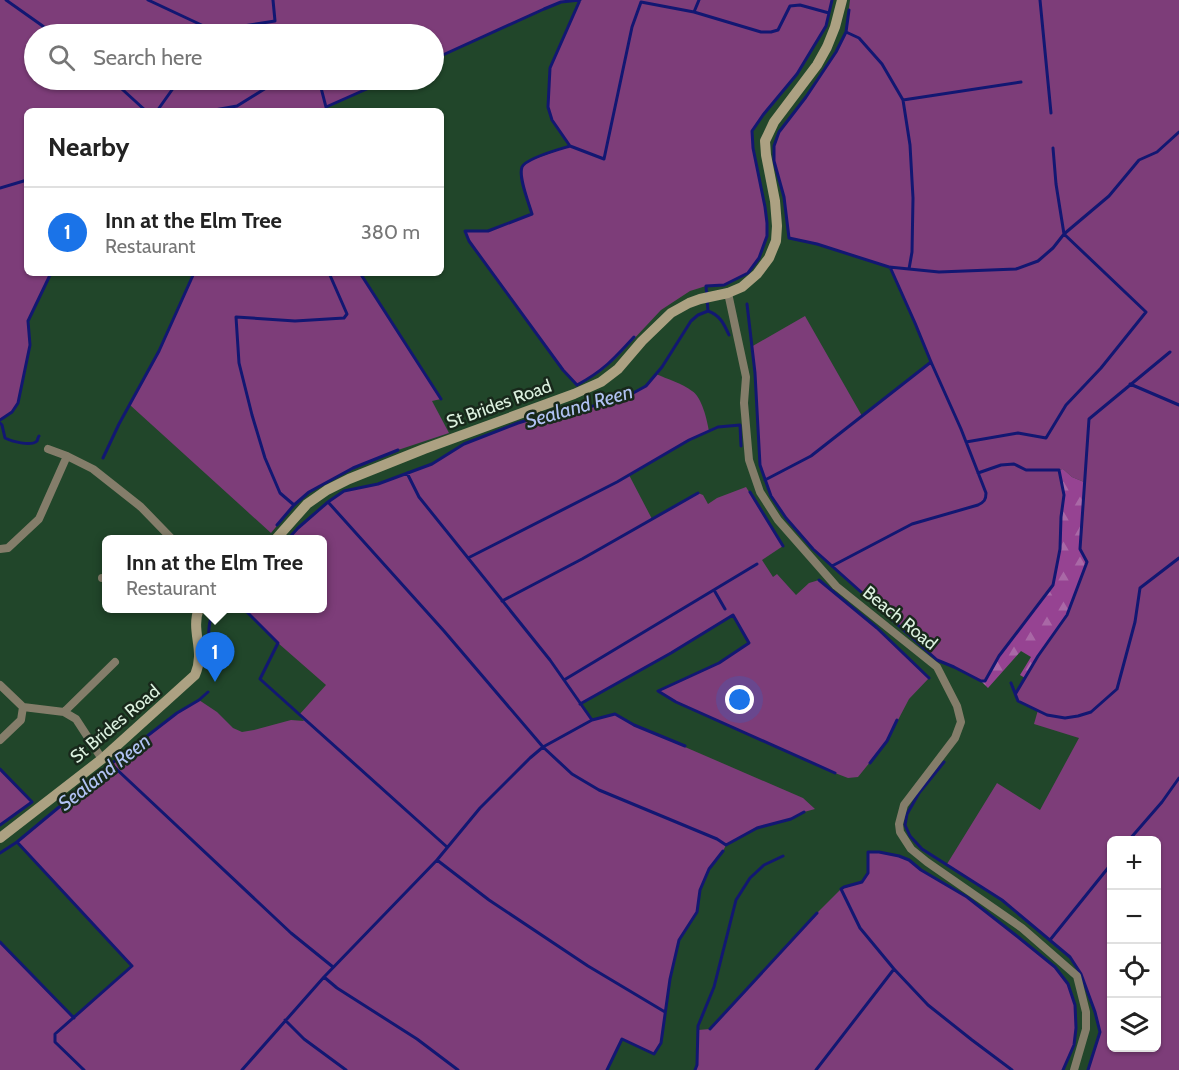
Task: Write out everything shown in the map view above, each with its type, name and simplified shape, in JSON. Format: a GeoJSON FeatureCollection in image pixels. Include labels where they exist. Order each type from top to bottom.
{"type":"FeatureCollection","features":[{"type":"Feature","properties":{"kind":"main road"},"geometry":{"type":"LineString","coordinates":[[728,293],[742,287],[757,274],[769,258],[776,241],[775,201],[765,141],[774,122],[817,65],[827,47],[842,0]]}},
{"type":"Feature","properties":{"kind":"main road","name":"St Brides Road"},"geometry":{"type":"LineString","coordinates":[[279,535],[307,504],[327,490],[349,479],[574,394],[601,381],[618,369],[670,313],[700,299],[728,293]]}},
{"type":"Feature","properties":{"kind":"main road","name":"St Brides Road"},"geometry":{"type":"LineString","coordinates":[[0,838],[102,759],[195,675],[200,664],[196,627],[197,613]]}},
{"type":"Feature","properties":{"kind":"street","name":"Beach Road"},"geometry":{"type":"LineString","coordinates":[[728,293],[746,377],[744,403],[749,460],[760,492],[778,520],[836,586],[937,667],[957,706],[961,722],[956,738],[904,805],[899,824],[900,832],[911,849],[1022,928],[1077,976],[1086,1012],[1086,1029],[1074,1070]]}},
{"type":"Feature","properties":{"kind":"street"},"geometry":{"type":"LineString","coordinates":[[48,449],[93,469],[141,507],[168,535]]}},
{"type":"Feature","properties":{"kind":"street"},"geometry":{"type":"LineString","coordinates":[[0,549],[8,548],[39,519],[67,456]]}},
{"type":"Feature","properties":{"kind":"street"},"geometry":{"type":"LineString","coordinates":[[64,712],[115,662]]}},
{"type":"Feature","properties":{"kind":"street"},"geometry":{"type":"LineString","coordinates":[[0,685],[23,707],[64,712],[76,719],[102,759]]}},
{"type":"Feature","properties":{"kind":"street"},"geometry":{"type":"LineString","coordinates":[[0,740],[21,720],[23,707]]}},
{"type":"Feature","properties":{"kind":"shaded area"},"geometry":{"type":"Polygon","coordinates":[[[0,0],[580,0],[561,2],[444,54],[444,24],[24,24],[24,90],[365,90],[327,108],[24,108],[24,276],[50,276],[28,321],[30,345],[18,403],[12,412],[0,420],[0,0]]]}},
{"type":"Feature","properties":{"kind":"shaded area"},"geometry":{"type":"Polygon","coordinates":[[[580,0],[832,0],[826,26],[797,74],[752,131],[767,223],[767,236],[759,258],[748,273],[724,285],[706,286],[690,291],[661,310],[616,358],[601,371],[577,385],[563,370],[469,241],[465,231],[488,231],[532,214],[521,168],[526,162],[570,146],[552,120],[548,107],[550,68],[580,0]]]}},
{"type":"Feature","properties":{"kind":"shaded area"},"geometry":{"type":"Polygon","coordinates":[[[850,0],[1179,0],[1179,1070],[1088,1070],[1100,1032],[1081,974],[1070,957],[1002,900],[947,864],[997,783],[1040,810],[1079,738],[1034,724],[1038,710],[1018,701],[1016,693],[1038,656],[1067,615],[1087,562],[1080,549],[1084,482],[1072,477],[1063,469],[1059,470],[1064,495],[1060,549],[1053,585],[999,656],[985,681],[981,681],[937,660],[813,549],[786,518],[771,496],[760,465],[755,373],[751,347],[805,316],[862,416],[930,362],[889,267],[817,244],[789,238],[784,197],[774,161],[774,146],[779,132],[836,52],[846,32],[850,0]]]}},
{"type":"Feature","properties":{"kind":"shaded area"},"geometry":{"type":"Polygon","coordinates":[[[193,276],[362,276],[441,399],[432,401],[449,433],[353,468],[309,492],[294,505],[271,533],[130,405],[159,351],[193,276]]]}},
{"type":"Feature","properties":{"kind":"shaded area"},"geometry":{"type":"Polygon","coordinates":[[[656,374],[696,394],[709,431],[629,475],[652,519],[698,493],[703,495],[708,504],[717,498],[746,487],[783,546],[762,560],[773,577],[777,574],[796,595],[809,583],[819,580],[877,628],[929,678],[909,699],[887,741],[858,777],[848,778],[676,702],[658,691],[719,663],[748,643],[733,615],[581,704],[592,720],[615,714],[634,725],[803,798],[815,809],[791,819],[757,828],[726,845],[709,869],[700,890],[697,912],[679,941],[670,979],[661,1043],[654,1054],[623,1039],[607,1070],[0,1070],[0,942],[74,1017],[132,966],[17,842],[111,764],[177,713],[199,700],[217,712],[233,728],[242,732],[291,720],[304,721],[299,715],[326,685],[247,613],[327,613],[327,535],[291,535],[344,491],[378,484],[432,464],[464,444],[518,423],[557,411],[593,406],[626,397],[646,386],[656,374]]]}},
{"type":"Feature","properties":{"kind":"shaded area"},"geometry":{"type":"Polygon","coordinates":[[[0,769],[32,802],[0,825],[0,769]]]}},
{"type":"Feature","properties":{"kind":"shaded area"},"geometry":{"type":"Polygon","coordinates":[[[868,852],[879,852],[909,860],[921,870],[967,897],[1055,967],[1068,984],[1075,1005],[1074,1045],[1063,1070],[695,1070],[698,1030],[710,1029],[841,889],[862,882],[868,873],[868,852]]]}},
{"type":"Feature","properties":{"kind":"green space"},"geometry":{"type":"Polygon","coordinates":[[[1063,469],[1072,477],[1084,482],[1080,549],[1087,562],[1067,615],[1025,678],[1020,675],[1031,657],[1021,651],[988,688],[981,681],[985,681],[999,656],[1053,585],[1060,549],[1064,495],[1059,470],[1063,469]]]}},
{"type":"Feature","properties":{"kind":"waterway"},"geometry":{"type":"LineString","coordinates":[[6,0],[40,24]]}},
{"type":"Feature","properties":{"kind":"waterway"},"geometry":{"type":"LineString","coordinates":[[148,0],[199,24]]}},
{"type":"Feature","properties":{"kind":"waterway"},"geometry":{"type":"LineString","coordinates":[[256,24],[275,21],[273,0]]}},
{"type":"Feature","properties":{"kind":"waterway"},"geometry":{"type":"LineString","coordinates":[[580,0],[550,68],[548,107],[552,120],[570,146],[604,159],[632,27],[641,2],[694,12],[761,32],[778,30],[790,6],[800,5],[829,13]]}},
{"type":"Feature","properties":{"kind":"waterway"},"geometry":{"type":"LineString","coordinates":[[444,54],[561,2],[580,0]]}},
{"type":"Feature","properties":{"kind":"waterway"},"geometry":{"type":"LineString","coordinates":[[694,12],[699,0]]}},
{"type":"Feature","properties":{"kind":"waterway","name":"Sealand Reen"},"geometry":{"type":"LineString","coordinates":[[292,535],[328,502],[344,491],[378,484],[432,464],[464,444],[518,423],[557,411],[593,406],[626,397],[646,386],[662,367],[691,321],[708,311],[706,286],[724,285],[748,273],[759,258],[767,236],[767,223],[752,131],[797,74],[826,26],[832,0]]}},
{"type":"Feature","properties":{"kind":"waterway"},"geometry":{"type":"LineString","coordinates":[[1040,0],[1051,113]]}},
{"type":"Feature","properties":{"kind":"waterway"},"geometry":{"type":"LineString","coordinates":[[849,10],[846,32],[836,52],[779,132],[774,146],[774,161],[784,197],[789,238],[817,244],[889,267],[939,272],[1016,269],[1038,261],[1064,234],[1109,196],[1139,160],[1157,152],[1179,132]]}},
{"type":"Feature","properties":{"kind":"waterway"},"geometry":{"type":"LineString","coordinates":[[846,32],[859,38],[882,64],[903,100],[910,145],[913,198],[912,252],[909,269]]}},
{"type":"Feature","properties":{"kind":"waterway"},"geometry":{"type":"LineString","coordinates":[[903,100],[1021,82]]}},
{"type":"Feature","properties":{"kind":"waterway"},"geometry":{"type":"LineString","coordinates":[[123,90],[143,108]]}},
{"type":"Feature","properties":{"kind":"waterway"},"geometry":{"type":"LineString","coordinates":[[159,108],[172,90]]}},
{"type":"Feature","properties":{"kind":"waterway"},"geometry":{"type":"LineString","coordinates":[[226,108],[237,106],[263,90]]}},
{"type":"Feature","properties":{"kind":"waterway"},"geometry":{"type":"LineString","coordinates":[[322,90],[326,108]]}},
{"type":"Feature","properties":{"kind":"waterway"},"geometry":{"type":"LineString","coordinates":[[326,107],[364,90]]}},
{"type":"Feature","properties":{"kind":"waterway"},"geometry":{"type":"LineString","coordinates":[[570,146],[536,157],[522,167],[523,183],[532,214],[488,231],[465,231],[469,241],[563,370],[577,385],[608,364],[634,337]]}},
{"type":"Feature","properties":{"kind":"waterway"},"geometry":{"type":"LineString","coordinates":[[966,442],[1018,433],[1046,438],[1066,405],[1101,368],[1146,312],[1064,234],[1053,148]]}},
{"type":"Feature","properties":{"kind":"waterway"},"geometry":{"type":"LineString","coordinates":[[0,188],[24,181]]}},
{"type":"Feature","properties":{"kind":"waterway"},"geometry":{"type":"LineString","coordinates":[[832,566],[912,524],[978,505],[986,497],[961,429],[890,267]]}},
{"type":"Feature","properties":{"kind":"waterway"},"geometry":{"type":"LineString","coordinates":[[0,420],[12,412],[18,403],[30,345],[28,321],[50,276]]}},
{"type":"Feature","properties":{"kind":"waterway"},"geometry":{"type":"LineString","coordinates":[[103,458],[159,351],[193,276]]}},
{"type":"Feature","properties":{"kind":"waterway"},"geometry":{"type":"LineString","coordinates":[[294,505],[280,493],[265,458],[239,363],[236,317],[295,321],[344,318],[347,314],[330,276]]}},
{"type":"Feature","properties":{"kind":"waterway"},"geometry":{"type":"LineString","coordinates":[[362,276],[441,399]]}},
{"type":"Feature","properties":{"kind":"waterway"},"geometry":{"type":"LineString","coordinates":[[747,304],[755,373],[760,465],[771,496],[786,518],[813,549],[937,660],[985,681],[999,656],[1053,585],[1060,549],[1064,495],[1059,470],[1026,470],[1014,464],[1001,465],[978,473]]}},
{"type":"Feature","properties":{"kind":"waterway"},"geometry":{"type":"LineString","coordinates":[[708,311],[719,317],[729,335]]}},
{"type":"Feature","properties":{"kind":"waterway"},"geometry":{"type":"LineString","coordinates":[[1016,693],[1038,656],[1067,615],[1087,562],[1080,549],[1089,419],[1170,352]]}},
{"type":"Feature","properties":{"kind":"waterway"},"geometry":{"type":"LineString","coordinates":[[765,480],[811,456],[931,362]]}},
{"type":"Feature","properties":{"kind":"waterway"},"geometry":{"type":"LineString","coordinates":[[1130,384],[1179,405]]}},
{"type":"Feature","properties":{"kind":"waterway"},"geometry":{"type":"LineString","coordinates":[[0,423],[5,438],[12,441],[34,443],[39,436]]}},
{"type":"Feature","properties":{"kind":"waterway"},"geometry":{"type":"LineString","coordinates":[[468,558],[617,482],[689,440],[718,427],[740,425],[741,446]]}},
{"type":"Feature","properties":{"kind":"waterway"},"geometry":{"type":"LineString","coordinates":[[277,525],[309,492],[353,468],[398,450]]}},
{"type":"Feature","properties":{"kind":"waterway"},"geometry":{"type":"LineString","coordinates":[[407,473],[419,497],[550,660],[592,720]]}},
{"type":"Feature","properties":{"kind":"waterway"},"geometry":{"type":"LineString","coordinates":[[750,492],[783,546]]}},
{"type":"Feature","properties":{"kind":"waterway"},"geometry":{"type":"LineString","coordinates":[[502,601],[582,559],[698,493]]}},
{"type":"Feature","properties":{"kind":"waterway"},"geometry":{"type":"LineString","coordinates":[[328,502],[444,631],[543,747],[572,774],[599,790],[717,839],[726,845],[757,828],[791,819],[804,812]]}},
{"type":"Feature","properties":{"kind":"waterway"},"geometry":{"type":"LineString","coordinates":[[1011,683],[1018,701],[1047,715],[1065,718],[1091,712],[1117,689],[1135,622],[1140,588],[1179,558]]}},
{"type":"Feature","properties":{"kind":"waterway"},"geometry":{"type":"LineString","coordinates":[[564,680],[757,564]]}},
{"type":"Feature","properties":{"kind":"waterway"},"geometry":{"type":"LineString","coordinates":[[819,580],[877,628],[929,678]]}},
{"type":"Feature","properties":{"kind":"waterway"},"geometry":{"type":"LineString","coordinates":[[714,590],[725,609]]}},
{"type":"Feature","properties":{"kind":"waterway","name":"Sealand Reen"},"geometry":{"type":"LineString","coordinates":[[208,650],[213,613]]}},
{"type":"Feature","properties":{"kind":"waterway"},"geometry":{"type":"LineString","coordinates":[[248,613],[278,643],[260,679],[447,847]]}},
{"type":"Feature","properties":{"kind":"waterway"},"geometry":{"type":"LineString","coordinates":[[580,704],[733,615],[749,643],[719,663],[658,691],[676,702],[835,773]]}},
{"type":"Feature","properties":{"kind":"waterway","name":"Sealand Reen"},"geometry":{"type":"LineString","coordinates":[[0,853],[17,842],[111,764],[208,692]]}},
{"type":"Feature","properties":{"kind":"waterway"},"geometry":{"type":"LineString","coordinates":[[242,1070],[324,977],[437,860],[480,808],[543,747],[592,720],[615,714],[634,725],[685,746]]}},
{"type":"Feature","properties":{"kind":"waterway"},"geometry":{"type":"LineString","coordinates":[[870,763],[887,741],[897,720]]}},
{"type":"Feature","properties":{"kind":"waterway"},"geometry":{"type":"LineString","coordinates":[[944,762],[919,793],[907,814],[905,825],[910,836],[922,849],[1002,900],[1070,957],[1081,974],[1100,1032],[1088,1070]]}},
{"type":"Feature","properties":{"kind":"waterway"},"geometry":{"type":"LineString","coordinates":[[111,764],[291,933],[333,967]]}},
{"type":"Feature","properties":{"kind":"waterway"},"geometry":{"type":"LineString","coordinates":[[0,769],[32,802],[0,825]]}},
{"type":"Feature","properties":{"kind":"waterway"},"geometry":{"type":"LineString","coordinates":[[1132,836],[1179,778]]}},
{"type":"Feature","properties":{"kind":"waterway"},"geometry":{"type":"LineString","coordinates":[[17,842],[132,966],[55,1034],[55,1042],[84,1070]]}},
{"type":"Feature","properties":{"kind":"waterway"},"geometry":{"type":"LineString","coordinates":[[607,1070],[622,1039],[654,1054],[661,1043],[670,979],[679,940],[697,912],[700,890],[709,869],[723,851]]}},
{"type":"Feature","properties":{"kind":"waterway"},"geometry":{"type":"LineString","coordinates":[[1012,1070],[928,1005],[860,928],[841,889],[862,882],[868,873],[868,852],[879,852],[909,860],[921,870],[967,897],[1055,967],[1068,984],[1075,1005],[1074,1045],[1063,1070]]}},
{"type":"Feature","properties":{"kind":"waterway"},"geometry":{"type":"LineString","coordinates":[[695,1070],[698,1026],[714,987],[736,900],[750,878],[764,865],[783,856]]}},
{"type":"Feature","properties":{"kind":"waterway"},"geometry":{"type":"LineString","coordinates":[[437,860],[489,900],[588,966],[665,1012]]}},
{"type":"Feature","properties":{"kind":"waterway"},"geometry":{"type":"LineString","coordinates":[[1050,940],[1107,869]]}},
{"type":"Feature","properties":{"kind":"waterway"},"geometry":{"type":"LineString","coordinates":[[710,1029],[817,913]]}},
{"type":"Feature","properties":{"kind":"waterway"},"geometry":{"type":"LineString","coordinates":[[0,942],[74,1018]]}},
{"type":"Feature","properties":{"kind":"waterway"},"geometry":{"type":"LineString","coordinates":[[816,1070],[894,969]]}},
{"type":"Feature","properties":{"kind":"waterway"},"geometry":{"type":"LineString","coordinates":[[324,977],[337,988],[417,1039],[458,1070]]}},
{"type":"Feature","properties":{"kind":"waterway"},"geometry":{"type":"LineString","coordinates":[[285,1020],[304,1039],[346,1070]]}},
{"type":"Feature","properties":{"kind":"place","name":"Inn at the Elm Tree"},"geometry":{"type":"Point","coordinates":[215,682]}}]}
